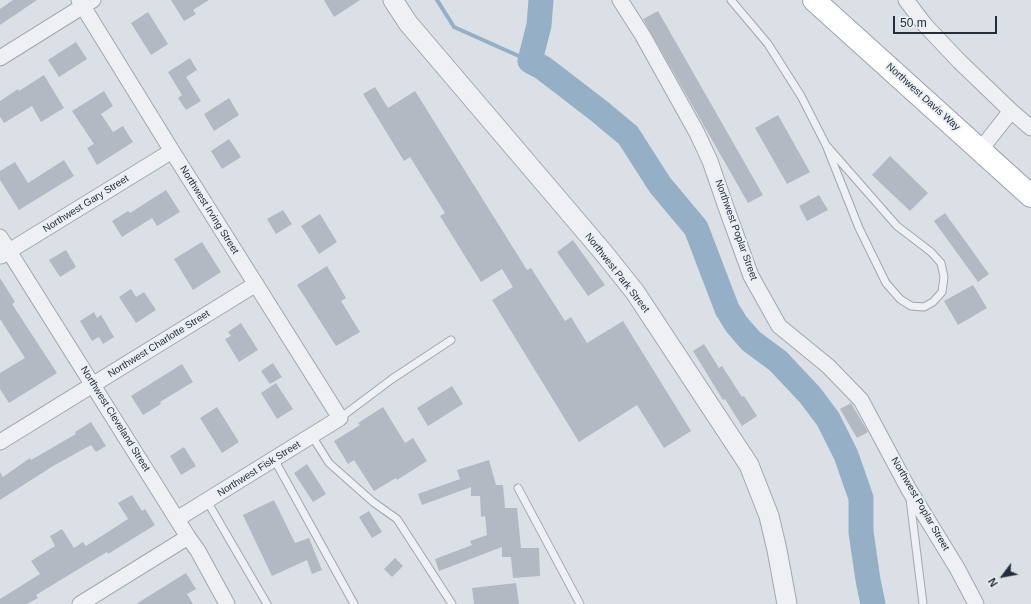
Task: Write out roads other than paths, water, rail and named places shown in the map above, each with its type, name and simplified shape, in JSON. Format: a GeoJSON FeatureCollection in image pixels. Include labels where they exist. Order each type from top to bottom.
{"type":"FeatureCollection","features":[{"type":"Feature","properties":{"kind":"main road","name":"Northwest Davis Way"},"geometry":{"type":"LineString","coordinates":[[814,0],[981,149],[1031,196]]}},
{"type":"Feature","properties":{"kind":"street","name":"Northwest Park Street"},"geometry":{"type":"LineString","coordinates":[[393,0],[408,24],[603,252],[634,292],[749,465],[769,516],[787,604]]}},
{"type":"Feature","properties":{"kind":"street","name":"Northwest Poplar Street"},"geometry":{"type":"LineString","coordinates":[[620,0],[643,36],[697,133],[710,161],[726,210],[751,276],[779,326],[828,366],[861,400],[908,488],[957,568],[974,597],[976,604]]}},
{"type":"Feature","properties":{"kind":"street"},"geometry":{"type":"LineString","coordinates":[[906,0],[925,25],[959,61],[1031,128]]}},
{"type":"Feature","properties":{"kind":"street"},"geometry":{"type":"LineString","coordinates":[[1,55],[85,2]]}},
{"type":"Feature","properties":{"kind":"street","name":"Northwest Irving Street"},"geometry":{"type":"LineString","coordinates":[[85,2],[172,151],[340,418]]}},
{"type":"Feature","properties":{"kind":"street"},"geometry":{"type":"LineString","coordinates":[[981,149],[1011,111]]}},
{"type":"Feature","properties":{"kind":"street","name":"Northwest Gary Street"},"geometry":{"type":"LineString","coordinates":[[4,254],[172,151]]}},
{"type":"Feature","properties":{"kind":"street","name":"Northwest Cleveland Street"},"geometry":{"type":"LineString","coordinates":[[0,237],[4,254],[93,384],[198,551],[227,604]]}},
{"type":"Feature","properties":{"kind":"street","name":"Northwest Charlotte Street"},"geometry":{"type":"LineString","coordinates":[[0,442],[256,284]]}},
{"type":"Feature","properties":{"kind":"street","name":"Northwest Fisk Street"},"geometry":{"type":"LineString","coordinates":[[177,519],[340,418]]}},
{"type":"Feature","properties":{"kind":"street"},"geometry":{"type":"LineString","coordinates":[[80,604],[188,537]]}},
{"type":"Feature","properties":{"kind":"lane"},"geometry":{"type":"LineString","coordinates":[[731,0],[768,44],[801,96],[826,145],[859,228],[886,284],[900,299],[910,306],[924,307],[933,302],[942,292],[944,277],[941,263],[931,252],[897,226],[826,145]]}},
{"type":"Feature","properties":{"kind":"lane"},"geometry":{"type":"LineString","coordinates":[[340,418],[392,379],[451,340]]}},
{"type":"Feature","properties":{"kind":"lane"},"geometry":{"type":"LineString","coordinates":[[312,436],[329,463],[373,502],[397,519],[452,604]]}},
{"type":"Feature","properties":{"kind":"lane"},"geometry":{"type":"LineString","coordinates":[[274,459],[354,604]]}},
{"type":"Feature","properties":{"kind":"lane"},"geometry":{"type":"LineString","coordinates":[[518,488],[580,604]]}},
{"type":"Feature","properties":{"kind":"lane"},"geometry":{"type":"LineString","coordinates":[[908,488],[923,604]]}},
{"type":"Feature","properties":{"kind":"lane"},"geometry":{"type":"LineString","coordinates":[[207,501],[267,604]]}},
{"type":"Feature","properties":{"kind":"waterway"},"geometry":{"type":"LineString","coordinates":[[437,0],[454,27],[530,61]]}},
{"type":"Feature","properties":{"kind":"waterway"},"geometry":{"type":"LineString","coordinates":[[541,0],[539,25],[530,61],[543,68],[628,135],[660,185],[696,228],[727,309],[737,325],[751,341],[778,361],[810,395],[828,419],[846,455],[861,498],[861,532],[873,604]]}}]}
